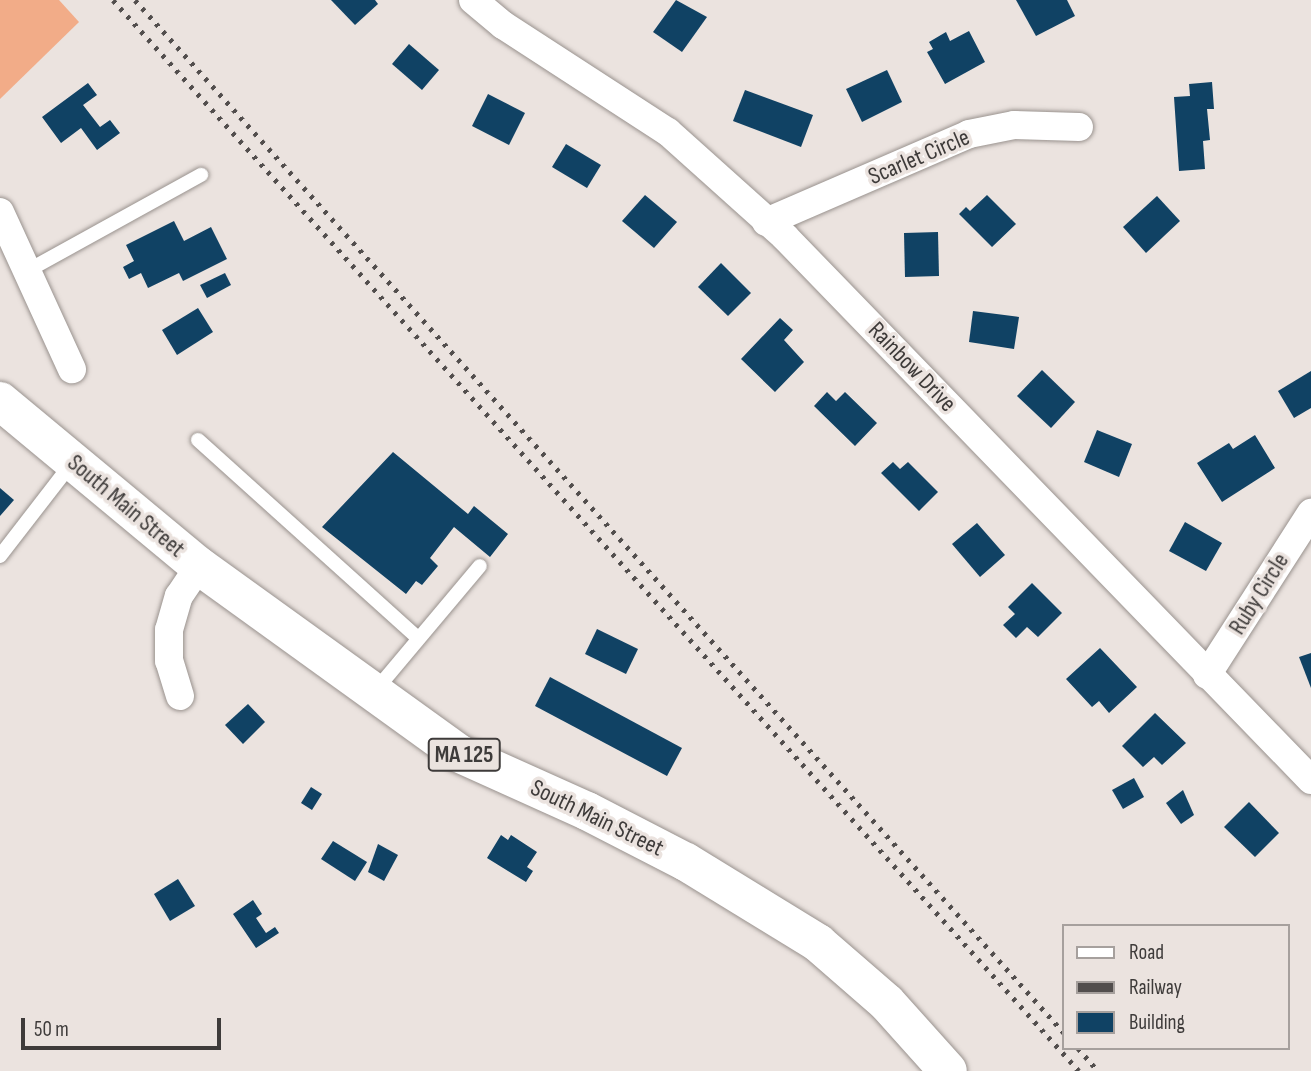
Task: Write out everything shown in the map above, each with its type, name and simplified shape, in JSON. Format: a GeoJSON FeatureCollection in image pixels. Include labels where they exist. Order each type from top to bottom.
{"type":"FeatureCollection","features":[{"type":"Feature","properties":{"kind":"main road","name":"South Main Street"},"geometry":{"type":"LineString","coordinates":[[0,401],[199,566],[458,753],[587,811],[686,862],[818,943],[887,1003],[948,1071]]}},
{"type":"Feature","properties":{"kind":"street","name":"Rainbow Drive"},"geometry":{"type":"LineString","coordinates":[[484,2],[668,132],[766,222],[1311,780]]}},
{"type":"Feature","properties":{"kind":"street","name":"Scarlet Circle"},"geometry":{"type":"LineString","coordinates":[[766,222],[969,134],[1014,125],[1079,127]]}},
{"type":"Feature","properties":{"kind":"street"},"geometry":{"type":"LineString","coordinates":[[0,212],[72,369]]}},
{"type":"Feature","properties":{"kind":"street","name":"Ruby Circle"},"geometry":{"type":"LineString","coordinates":[[1208,675],[1311,513]]}},
{"type":"Feature","properties":{"kind":"street"},"geometry":{"type":"LineString","coordinates":[[180,696],[169,661],[169,630],[179,596],[199,566]]}},
{"type":"Feature","properties":{"kind":"lane"},"geometry":{"type":"LineString","coordinates":[[27,271],[201,175]]}},
{"type":"Feature","properties":{"kind":"lane"},"geometry":{"type":"LineString","coordinates":[[198,440],[417,638]]}},
{"type":"Feature","properties":{"kind":"lane"},"geometry":{"type":"LineString","coordinates":[[0,556],[74,461]]}},
{"type":"Feature","properties":{"kind":"lane"},"geometry":{"type":"LineString","coordinates":[[374,692],[480,566]]}},
{"type":"Feature","properties":{"kind":"shaded area"},"geometry":{"type":"Polygon","coordinates":[[[0,0],[59,0],[79,22],[0,99],[0,0]]]}},
{"type":"Feature","properties":{"kind":"building"},"geometry":{"type":"Polygon","coordinates":[[[331,0],[375,0],[378,4],[355,25],[331,0]]]}},
{"type":"Feature","properties":{"kind":"building"},"geometry":{"type":"Polygon","coordinates":[[[676,0],[707,17],[682,52],[653,32],[676,0]]]}},
{"type":"Feature","properties":{"kind":"building"},"geometry":{"type":"Polygon","coordinates":[[[1016,0],[1067,0],[1075,16],[1036,36],[1016,0]]]}},
{"type":"Feature","properties":{"kind":"building"},"geometry":{"type":"Polygon","coordinates":[[[969,31],[985,62],[945,84],[927,52],[933,49],[929,42],[946,32],[950,41],[969,31]]]}},
{"type":"Feature","properties":{"kind":"building"},"geometry":{"type":"Polygon","coordinates":[[[409,44],[439,70],[422,90],[392,64],[409,44]]]}},
{"type":"Feature","properties":{"kind":"building"},"geometry":{"type":"Polygon","coordinates":[[[887,70],[902,102],[862,122],[846,89],[887,70]]]}},
{"type":"Feature","properties":{"kind":"building"},"geometry":{"type":"Polygon","coordinates":[[[1212,82],[1214,109],[1207,109],[1210,140],[1203,141],[1205,169],[1179,171],[1174,97],[1190,96],[1189,84],[1212,82]]]}},
{"type":"Feature","properties":{"kind":"building"},"geometry":{"type":"Polygon","coordinates":[[[88,83],[97,95],[83,105],[100,127],[110,120],[120,133],[97,150],[81,128],[61,143],[42,117],[88,83]]]}},
{"type":"Feature","properties":{"kind":"building"},"geometry":{"type":"Polygon","coordinates":[[[745,90],[813,115],[801,147],[733,121],[745,90]]]}},
{"type":"Feature","properties":{"kind":"building"},"geometry":{"type":"Polygon","coordinates":[[[488,94],[525,113],[509,145],[472,126],[488,94]]]}},
{"type":"Feature","properties":{"kind":"building"},"geometry":{"type":"Polygon","coordinates":[[[566,144],[601,165],[587,188],[552,167],[566,144]]]}},
{"type":"Feature","properties":{"kind":"building"},"geometry":{"type":"Polygon","coordinates":[[[645,195],[677,222],[654,248],[622,221],[645,195]]]}},
{"type":"Feature","properties":{"kind":"building"},"geometry":{"type":"Polygon","coordinates":[[[987,195],[1016,224],[992,247],[959,214],[966,207],[970,211],[987,195]]]}},
{"type":"Feature","properties":{"kind":"building"},"geometry":{"type":"Polygon","coordinates":[[[1157,196],[1180,221],[1146,253],[1123,227],[1157,196]]]}},
{"type":"Feature","properties":{"kind":"building"},"geometry":{"type":"Polygon","coordinates":[[[174,221],[184,241],[211,227],[227,259],[183,281],[179,273],[148,288],[141,273],[129,279],[123,267],[134,261],[126,245],[174,221]]]}},
{"type":"Feature","properties":{"kind":"building"},"geometry":{"type":"Polygon","coordinates":[[[938,232],[939,276],[905,277],[904,233],[938,232]]]}},
{"type":"Feature","properties":{"kind":"building"},"geometry":{"type":"Polygon","coordinates":[[[721,263],[751,293],[728,316],[698,287],[721,263]]]}},
{"type":"Feature","properties":{"kind":"building"},"geometry":{"type":"Polygon","coordinates":[[[225,273],[231,285],[207,298],[200,285],[225,273]]]}},
{"type":"Feature","properties":{"kind":"building"},"geometry":{"type":"Polygon","coordinates":[[[198,308],[213,332],[177,355],[162,330],[198,308]]]}},
{"type":"Feature","properties":{"kind":"building"},"geometry":{"type":"Polygon","coordinates":[[[973,311],[1019,317],[1014,349],[969,342],[973,311]]]}},
{"type":"Feature","properties":{"kind":"building"},"geometry":{"type":"Polygon","coordinates":[[[780,318],[793,330],[784,340],[804,362],[775,392],[741,359],[780,318]]]}},
{"type":"Feature","properties":{"kind":"building"},"geometry":{"type":"Polygon","coordinates":[[[1042,370],[1075,402],[1051,428],[1017,396],[1042,370]]]}},
{"type":"Feature","properties":{"kind":"building"},"geometry":{"type":"Polygon","coordinates":[[[1311,371],[1311,408],[1294,418],[1278,391],[1311,371]]]}},
{"type":"Feature","properties":{"kind":"building"},"geometry":{"type":"Polygon","coordinates":[[[827,392],[836,401],[845,392],[877,423],[855,446],[814,406],[827,392]]]}},
{"type":"Feature","properties":{"kind":"building"},"geometry":{"type":"Polygon","coordinates":[[[1097,430],[1132,444],[1119,477],[1084,462],[1097,430]]]}},
{"type":"Feature","properties":{"kind":"building"},"geometry":{"type":"Polygon","coordinates":[[[1255,435],[1275,468],[1222,502],[1197,463],[1229,443],[1233,449],[1255,435]]]}},
{"type":"Feature","properties":{"kind":"building"},"geometry":{"type":"Polygon","coordinates":[[[393,452],[468,514],[474,506],[508,534],[490,557],[454,527],[430,558],[438,566],[422,585],[416,581],[406,594],[322,527],[393,452]]]}},
{"type":"Feature","properties":{"kind":"building"},"geometry":{"type":"Polygon","coordinates":[[[893,462],[900,469],[908,462],[938,492],[919,511],[881,473],[893,462]]]}},
{"type":"Feature","properties":{"kind":"building"},"geometry":{"type":"Polygon","coordinates":[[[0,488],[14,500],[0,516],[0,488]]]}},
{"type":"Feature","properties":{"kind":"building"},"geometry":{"type":"Polygon","coordinates":[[[1185,522],[1222,543],[1206,571],[1169,551],[1185,522]]]}},
{"type":"Feature","properties":{"kind":"building"},"geometry":{"type":"Polygon","coordinates":[[[977,523],[1005,555],[980,577],[952,544],[977,523]]]}},
{"type":"Feature","properties":{"kind":"building"},"geometry":{"type":"Polygon","coordinates":[[[1032,583],[1062,613],[1038,637],[1027,627],[1016,638],[1003,625],[1015,614],[1008,607],[1032,583]]]}},
{"type":"Feature","properties":{"kind":"building"},"geometry":{"type":"Polygon","coordinates":[[[597,629],[638,649],[626,674],[585,654],[597,629]]]}},
{"type":"Feature","properties":{"kind":"building"},"geometry":{"type":"Polygon","coordinates":[[[1100,648],[1137,687],[1109,713],[1099,701],[1092,707],[1066,679],[1100,648]]]}},
{"type":"Feature","properties":{"kind":"building"},"geometry":{"type":"Polygon","coordinates":[[[1311,653],[1311,688],[1299,657],[1311,653]]]}},
{"type":"Feature","properties":{"kind":"building"},"geometry":{"type":"Polygon","coordinates":[[[550,677],[682,748],[667,776],[535,706],[550,677]]]}},
{"type":"Feature","properties":{"kind":"building"},"geometry":{"type":"Polygon","coordinates":[[[248,704],[265,722],[243,744],[225,725],[248,704]]]}},
{"type":"Feature","properties":{"kind":"building"},"geometry":{"type":"Polygon","coordinates":[[[1155,713],[1186,743],[1162,765],[1154,757],[1143,767],[1122,746],[1155,713]]]}},
{"type":"Feature","properties":{"kind":"building"},"geometry":{"type":"Polygon","coordinates":[[[1134,778],[1144,797],[1123,809],[1112,790],[1134,778]]]}},
{"type":"Feature","properties":{"kind":"building"},"geometry":{"type":"Polygon","coordinates":[[[311,787],[322,794],[312,810],[301,803],[311,787]]]}},
{"type":"Feature","properties":{"kind":"building"},"geometry":{"type":"Polygon","coordinates":[[[1183,790],[1194,815],[1181,824],[1166,803],[1183,790]]]}},
{"type":"Feature","properties":{"kind":"building"},"geometry":{"type":"Polygon","coordinates":[[[1249,802],[1279,833],[1255,857],[1224,827],[1249,802]]]}},
{"type":"Feature","properties":{"kind":"building"},"geometry":{"type":"Polygon","coordinates":[[[501,835],[508,840],[511,835],[537,852],[527,867],[533,871],[526,882],[487,858],[501,835]]]}},
{"type":"Feature","properties":{"kind":"building"},"geometry":{"type":"Polygon","coordinates":[[[333,841],[367,862],[355,881],[321,859],[333,841]]]}},
{"type":"Feature","properties":{"kind":"building"},"geometry":{"type":"Polygon","coordinates":[[[378,844],[398,855],[384,881],[368,872],[378,844]]]}},
{"type":"Feature","properties":{"kind":"building"},"geometry":{"type":"Polygon","coordinates":[[[178,879],[195,906],[170,921],[154,894],[178,879]]]}},
{"type":"Feature","properties":{"kind":"building"},"geometry":{"type":"Polygon","coordinates":[[[253,900],[262,914],[256,918],[266,933],[275,927],[279,933],[256,948],[233,914],[253,900]]]}},
{"type":"Feature","properties":{"kind":"railway"},"geometry":{"type":"LineString","coordinates":[[113,0],[1079,1071]]}},
{"type":"Feature","properties":{"kind":"railway"},"geometry":{"type":"LineString","coordinates":[[135,0],[1062,1031]]}},
{"type":"Feature","properties":{"kind":"railway"},"geometry":{"type":"LineString","coordinates":[[1080,1050],[1098,1071]]}}]}
